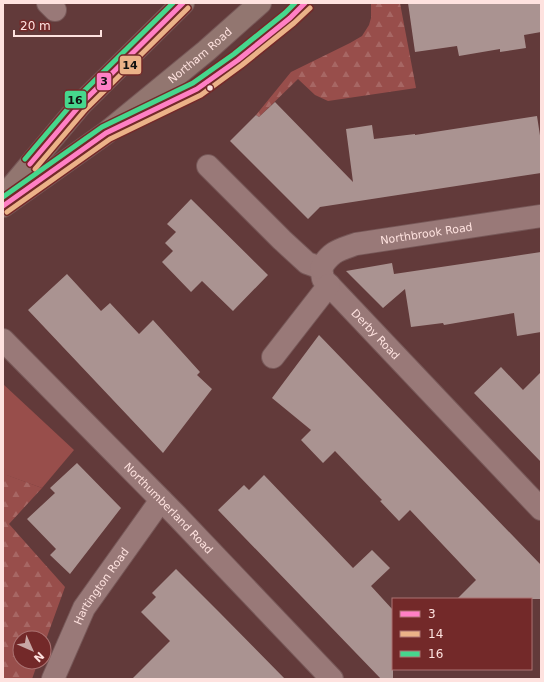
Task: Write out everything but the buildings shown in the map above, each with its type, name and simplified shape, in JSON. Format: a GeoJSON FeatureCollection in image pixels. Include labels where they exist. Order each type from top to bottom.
{"type":"FeatureCollection","features":[{"type":"Feature","properties":{"kind":"main road"},"geometry":{"type":"LineString","coordinates":[[3,197],[81,104],[183,3]]}},
{"type":"Feature","properties":{"kind":"main road","name":"Northam Road"},"geometry":{"type":"LineString","coordinates":[[3,206],[106,133],[206,51],[260,3]]}},
{"type":"Feature","properties":{"kind":"street","name":"Derby Road"},"geometry":{"type":"LineString","coordinates":[[208,166],[282,240],[325,277],[541,508]]}},
{"type":"Feature","properties":{"kind":"street","name":"Northbrook Road"},"geometry":{"type":"LineString","coordinates":[[273,357],[325,277],[327,257],[337,250],[356,244],[541,216]]}},
{"type":"Feature","properties":{"kind":"street","name":"Northumberland Road"},"geometry":{"type":"LineString","coordinates":[[3,340],[161,500],[332,679]]}},
{"type":"Feature","properties":{"kind":"street","name":"Hartington Road"},"geometry":{"type":"LineString","coordinates":[[53,679],[84,608],[161,500]]}},
{"type":"Feature","properties":{"kind":"lane"},"geometry":{"type":"LineString","coordinates":[[106,133],[197,89],[238,60],[290,18],[305,3]]}},
{"type":"Feature","properties":{"kind":"green space"},"geometry":{"type":"Polygon","coordinates":[[[371,3],[400,3],[416,88],[328,101],[315,95],[298,79],[259,117],[256,115],[291,72],[362,36],[369,25],[371,18],[371,3]]]}},
{"type":"Feature","properties":{"kind":"green space"},"geometry":{"type":"Polygon","coordinates":[[[3,384],[74,450],[42,488],[6,475],[3,465],[3,384]]]}},
{"type":"Feature","properties":{"kind":"green space"},"geometry":{"type":"Polygon","coordinates":[[[3,465],[7,475],[42,488],[9,524],[65,587],[49,630],[12,630],[12,670],[35,670],[32,679],[3,679],[3,465]]]}},
{"type":"Feature","properties":{"kind":"transit line","name":"16"},"geometry":{"type":"LineString","coordinates":[[25,159],[76,99],[173,3]]}},
{"type":"Feature","properties":{"kind":"transit line","name":"3"},"geometry":{"type":"LineString","coordinates":[[30,164],[81,104],[183,3]]}},
{"type":"Feature","properties":{"kind":"transit line","name":"16"},"geometry":{"type":"LineString","coordinates":[[3,197],[102,127],[193,83],[234,54],[285,13],[295,3]]}},
{"type":"Feature","properties":{"kind":"transit line","name":"3"},"geometry":{"type":"LineString","coordinates":[[3,206],[106,133],[197,89],[238,60],[290,18],[305,3]]}},
{"type":"Feature","properties":{"kind":"transit line","name":"14"},"geometry":{"type":"LineString","coordinates":[[35,169],[86,109],[188,8]]}},
{"type":"Feature","properties":{"kind":"transit line","name":"14"},"geometry":{"type":"LineString","coordinates":[[7,212],[110,139],[201,95],[242,65],[294,23],[310,8]]}}]}
